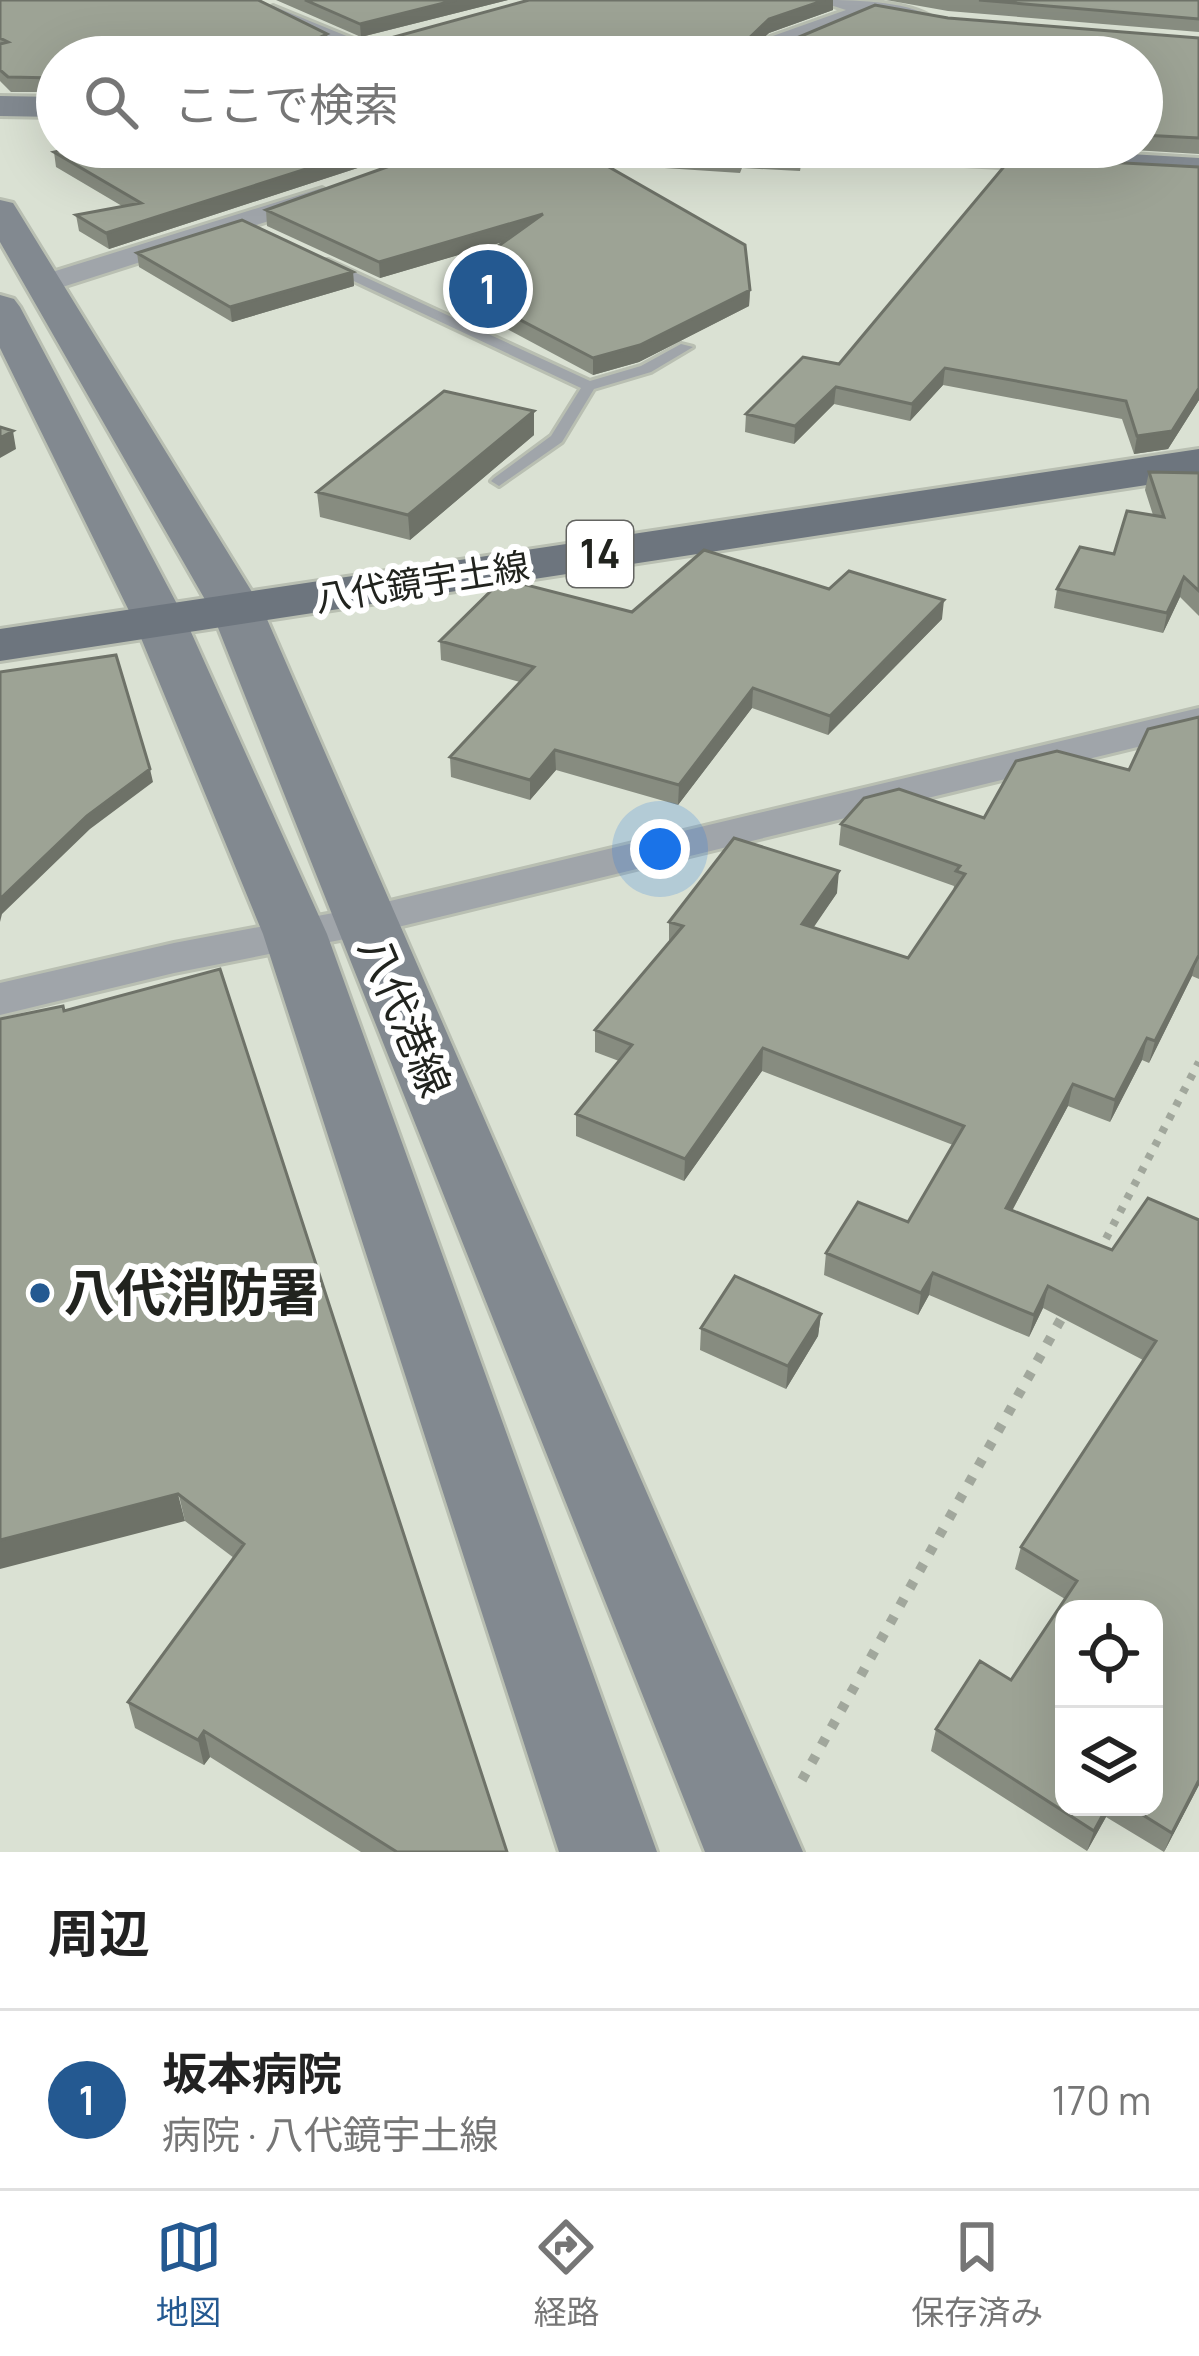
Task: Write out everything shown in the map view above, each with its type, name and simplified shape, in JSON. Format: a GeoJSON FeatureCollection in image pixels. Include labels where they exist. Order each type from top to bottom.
{"type":"FeatureCollection","features":[{"type":"Feature","properties":{"kind":"main road"},"geometry":{"type":"LineString","coordinates":[[0,106],[36,107]]}},
{"type":"Feature","properties":{"kind":"main road"},"geometry":{"type":"LineString","coordinates":[[1163,165],[1199,168]]}},
{"type":"Feature","properties":{"kind":"main road","name":"八代港線"},"geometry":{"type":"LineString","coordinates":[[0,211],[21,296],[160,621],[330,928],[752,1848]]}},
{"type":"Feature","properties":{"kind":"main road","name":"八代港線"},"geometry":{"type":"LineString","coordinates":[[21,296],[237,610],[608,1852]]}},
{"type":"Feature","properties":{"kind":"main road","name":"八代鏡宇土線"},"geometry":{"type":"LineString","coordinates":[[0,645],[1199,463]]}},
{"type":"Feature","properties":{"kind":"street"},"geometry":{"type":"LineString","coordinates":[[825,0],[947,21]]}},
{"type":"Feature","properties":{"kind":"street"},"geometry":{"type":"LineString","coordinates":[[262,6],[342,36]]}},
{"type":"Feature","properties":{"kind":"street"},"geometry":{"type":"LineString","coordinates":[[794,36],[868,9]]}},
{"type":"Feature","properties":{"kind":"street"},"geometry":{"type":"LineString","coordinates":[[21,296],[251,227],[352,186]]}},
{"type":"Feature","properties":{"kind":"street"},"geometry":{"type":"LineString","coordinates":[[0,999],[330,928],[1199,720]]}},
{"type":"Feature","properties":{"kind":"lane"},"geometry":{"type":"LineString","coordinates":[[323,261],[589,386],[646,369],[686,347]]}},
{"type":"Feature","properties":{"kind":"lane"},"geometry":{"type":"LineString","coordinates":[[499,481],[557,439],[589,386]]}},
{"type":"Feature","properties":{"kind":"path"},"geometry":{"type":"LineString","coordinates":[[1092,1263],[1199,1062]]}},
{"type":"Feature","properties":{"kind":"path"},"geometry":{"type":"LineString","coordinates":[[752,1848],[809,1771],[1070,1304]]}},
{"type":"Feature","properties":{"kind":"building"},"geometry":{"type":"Polygon","coordinates":[[[0,0],[258,0],[327,34],[36,36],[36,78],[8,77],[0,70],[0,44],[8,42],[0,38],[0,0]]]}},
{"type":"Feature","properties":{"kind":"building"},"geometry":{"type":"Polygon","coordinates":[[[305,0],[456,0],[360,24],[305,0]]]}},
{"type":"Feature","properties":{"kind":"building"},"geometry":{"type":"Polygon","coordinates":[[[529,0],[825,0],[769,19],[751,36],[398,36],[529,0]]]}},
{"type":"Feature","properties":{"kind":"building"},"geometry":{"type":"Polygon","coordinates":[[[979,0],[1199,0],[1199,19],[979,0]]]}},
{"type":"Feature","properties":{"kind":"building"},"geometry":{"type":"Polygon","coordinates":[[[875,5],[948,18],[1199,38],[1199,138],[1163,136],[1163,36],[801,36],[875,5]]]}},
{"type":"Feature","properties":{"kind":"building"},"geometry":{"type":"Polygon","coordinates":[[[1199,167],[1199,388],[1172,431],[1137,436],[1126,401],[945,368],[912,404],[836,387],[795,426],[746,414],[803,357],[839,364],[1003,168],[1199,167]]]}},
{"type":"Feature","properties":{"kind":"building"},"geometry":{"type":"Polygon","coordinates":[[[81,168],[309,168],[106,233],[76,215],[141,203],[81,168]]]}},
{"type":"Feature","properties":{"kind":"building"},"geometry":{"type":"Polygon","coordinates":[[[384,168],[611,168],[745,245],[750,290],[640,345],[593,358],[448,282],[543,214],[379,262],[266,210],[384,168]]]}},
{"type":"Feature","properties":{"kind":"building"},"geometry":{"type":"Polygon","coordinates":[[[242,220],[353,272],[230,307],[137,253],[242,220]]]}},
{"type":"Feature","properties":{"kind":"building"},"geometry":{"type":"Polygon","coordinates":[[[444,391],[534,411],[408,515],[317,492],[444,391]]]}},
{"type":"Feature","properties":{"kind":"building"},"geometry":{"type":"Polygon","coordinates":[[[1149,472],[1199,473],[1199,591],[1184,577],[1167,613],[1057,589],[1080,547],[1114,554],[1127,511],[1164,517],[1149,472]]]}},
{"type":"Feature","properties":{"kind":"building"},"geometry":{"type":"Polygon","coordinates":[[[704,550],[829,589],[849,571],[944,600],[830,716],[753,688],[679,785],[555,750],[530,780],[450,757],[534,667],[440,641],[503,579],[632,612],[704,550]]]}},
{"type":"Feature","properties":{"kind":"building"},"geometry":{"type":"Polygon","coordinates":[[[116,655],[150,769],[87,816],[0,899],[0,672],[116,655]]]}},
{"type":"Feature","properties":{"kind":"building"},"geometry":{"type":"Polygon","coordinates":[[[1199,717],[1199,955],[1155,1041],[1147,1038],[1115,1100],[1073,1084],[1006,1208],[1112,1250],[1148,1198],[1199,1220],[1199,1780],[1172,1833],[1145,1816],[1163,1816],[1163,1600],[1064,1600],[1077,1581],[1021,1547],[1156,1341],[1048,1286],[1034,1315],[933,1273],[921,1293],[826,1253],[858,1202],[908,1222],[964,1126],[763,1048],[685,1159],[576,1114],[632,1045],[595,1030],[683,926],[669,922],[734,838],[839,871],[802,924],[908,958],[965,874],[956,871],[960,866],[841,824],[864,798],[899,789],[984,818],[1016,761],[1057,751],[1129,770],[1148,729],[1199,717]]]}},
{"type":"Feature","properties":{"kind":"building"},"geometry":{"type":"Polygon","coordinates":[[[220,969],[507,1852],[397,1852],[204,1731],[198,1740],[128,1702],[244,1544],[178,1494],[0,1540],[0,1019],[63,1006],[64,1011],[220,969]]]}},
{"type":"Feature","properties":{"kind":"building"},"geometry":{"type":"Polygon","coordinates":[[[735,1276],[821,1314],[788,1366],[701,1328],[735,1276]]]}},
{"type":"Feature","properties":{"kind":"building"},"geometry":{"type":"Polygon","coordinates":[[[1055,1614],[1055,1806],[936,1729],[980,1661],[1011,1680],[1055,1614]]]}},
{"type":"Feature","properties":{"kind":"building"},"geometry":{"type":"Polygon","coordinates":[[[1071,1816],[1102,1816],[1094,1831],[1071,1816]]]}},
{"type":"Feature","properties":{"kind":"place","name":"坂本病院"},"geometry":{"type":"Point","coordinates":[488,289]}},
{"type":"Feature","properties":{"kind":"place","name":"八代消防署"},"geometry":{"type":"Point","coordinates":[40,1293]}}]}
